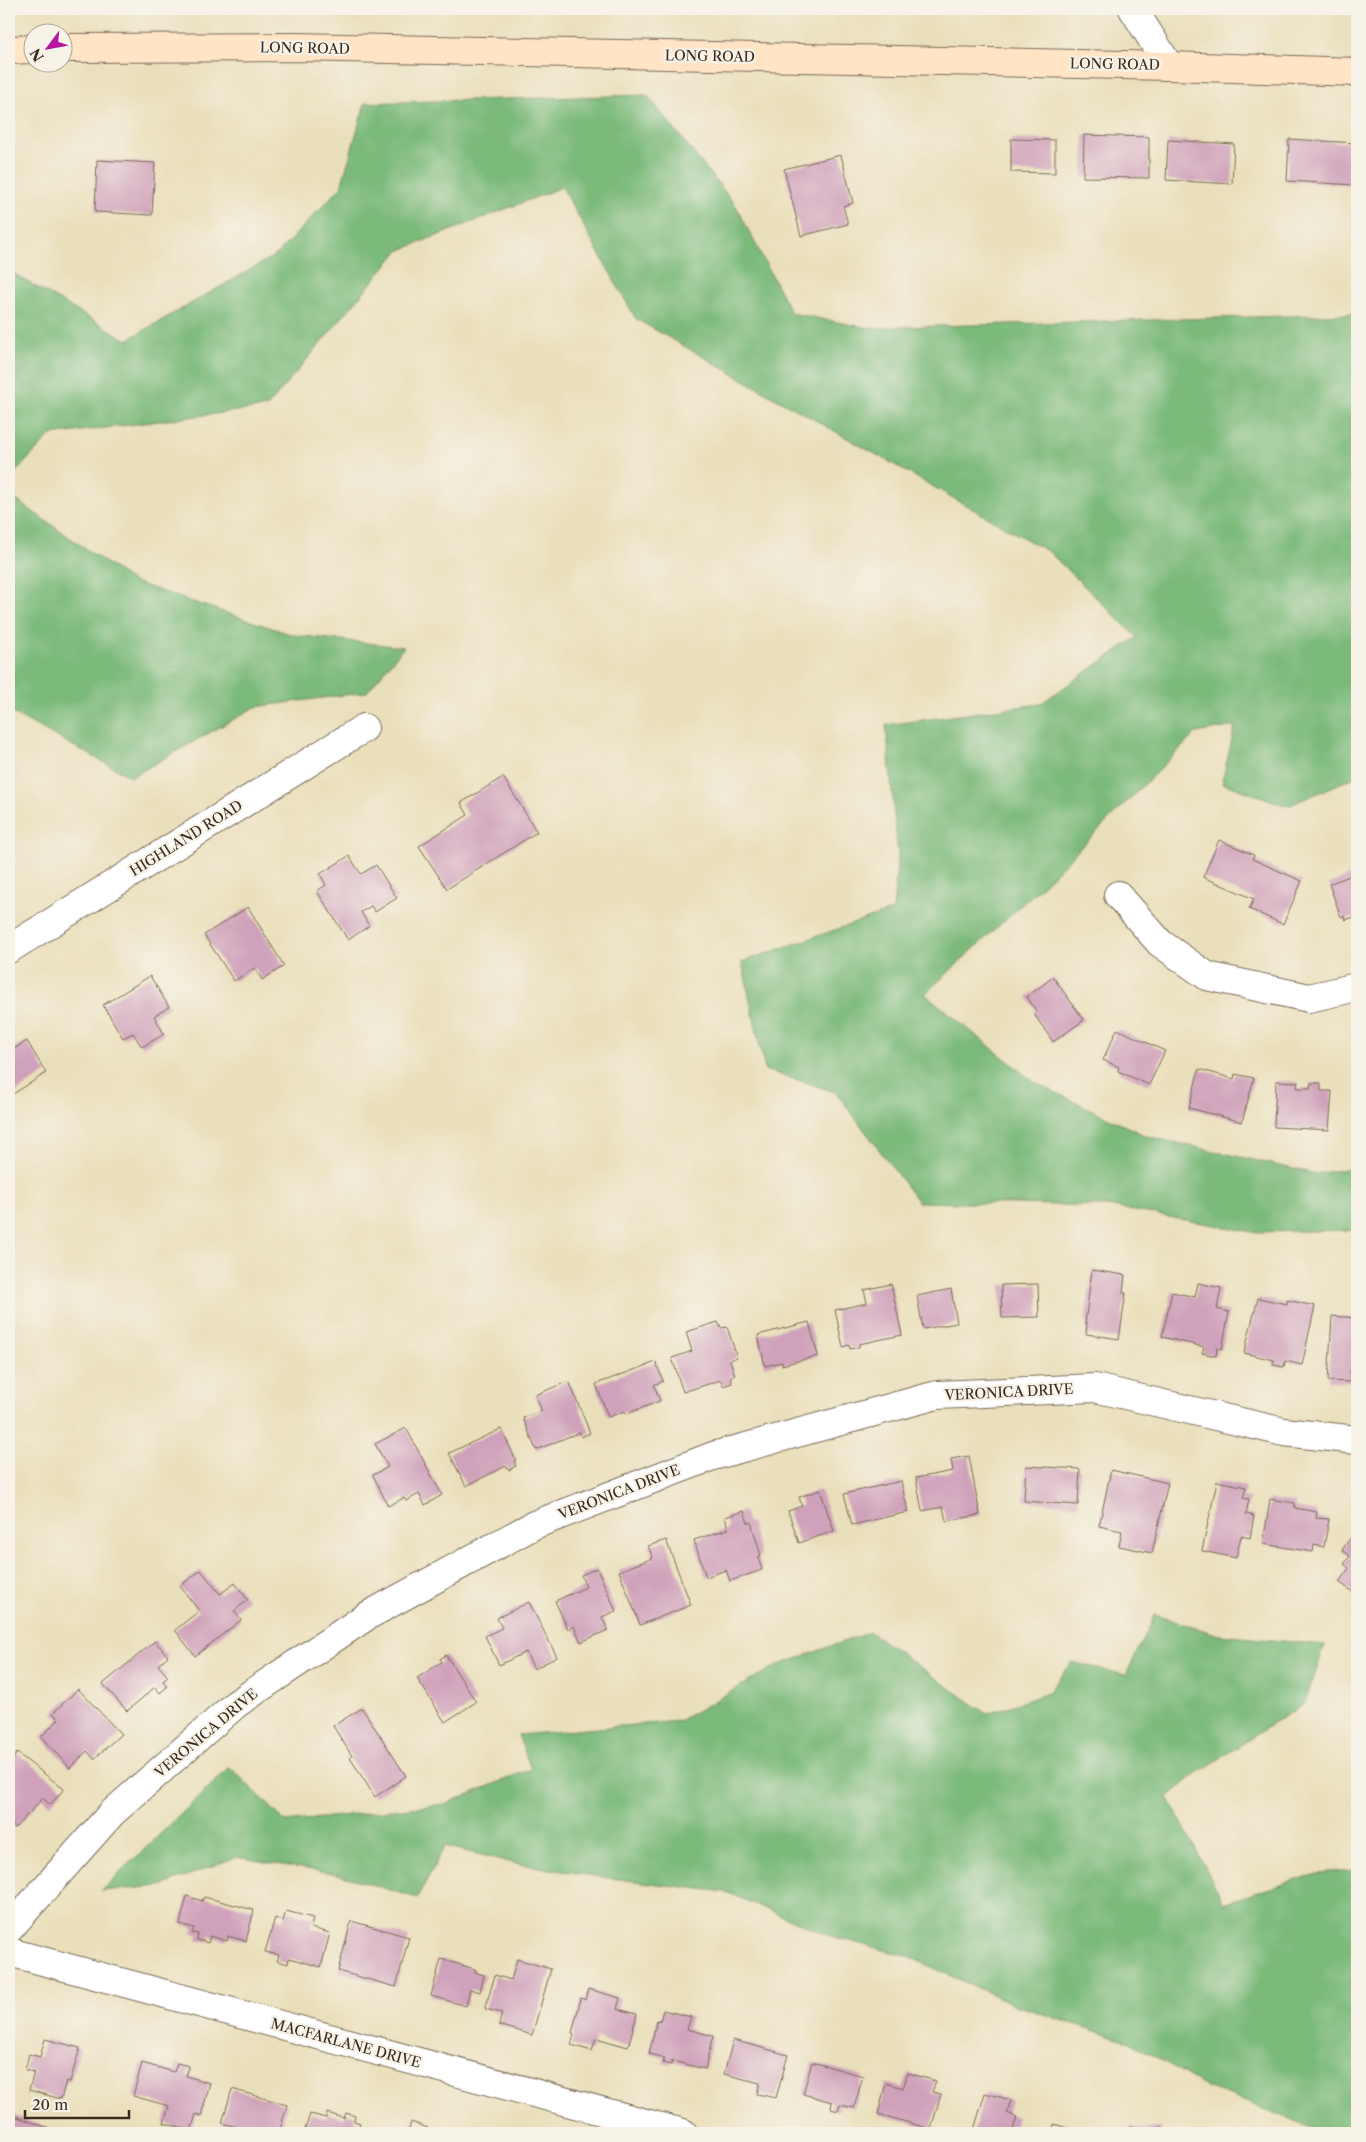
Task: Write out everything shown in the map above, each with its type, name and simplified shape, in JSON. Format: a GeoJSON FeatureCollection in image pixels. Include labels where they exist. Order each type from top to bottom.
{"type":"FeatureCollection","features":[{"type":"Feature","properties":{"kind":"street"},"geometry":{"type":"LineString","coordinates":[[1133,9],[1169,66]]}},
{"type":"Feature","properties":{"kind":"street","name":"LONG ROAD"},"geometry":{"type":"LineString","coordinates":[[72,48],[296,47],[1169,66],[1357,72]]}},
{"type":"Feature","properties":{"kind":"street"},"geometry":{"type":"LineString","coordinates":[[9,50],[22,49]]}},
{"type":"Feature","properties":{"kind":"street","name":"HIGHLAND ROAD"},"geometry":{"type":"LineString","coordinates":[[9,949],[364,728]]}},
{"type":"Feature","properties":{"kind":"street"},"geometry":{"type":"LineString","coordinates":[[1118,896],[1160,943],[1207,976],[1309,998],[1357,988]]}},
{"type":"Feature","properties":{"kind":"street","name":"VERONICA DRIVE"},"geometry":{"type":"LineString","coordinates":[[9,1929],[112,1813],[236,1704],[334,1638],[367,1616],[534,1525],[713,1456],[937,1395],[1095,1388],[1284,1432],[1357,1440]]}},
{"type":"Feature","properties":{"kind":"street","name":"MACFARLANE DRIVE"},"geometry":{"type":"LineString","coordinates":[[9,1952],[683,2133]]}},
{"type":"Feature","properties":{"kind":"green space"},"geometry":{"type":"Polygon","coordinates":[[[647,95],[736,206],[791,313],[868,328],[1357,314],[1357,776],[1288,806],[1222,783],[1235,726],[1196,733],[1046,882],[925,994],[1034,1082],[1146,1136],[1316,1174],[1357,1167],[1357,1230],[1253,1232],[1107,1206],[918,1202],[836,1092],[765,1070],[742,962],[893,910],[898,856],[886,725],[1040,704],[1137,637],[1049,552],[636,319],[562,187],[398,251],[267,407],[51,435],[9,479],[9,271],[127,340],[276,255],[341,187],[365,103],[647,95]]]}},
{"type":"Feature","properties":{"kind":"green space"},"geometry":{"type":"Polygon","coordinates":[[[9,495],[133,582],[293,635],[404,647],[367,692],[255,707],[131,777],[9,711],[9,495]]]}},
{"type":"Feature","properties":{"kind":"green space"},"geometry":{"type":"Polygon","coordinates":[[[1155,1615],[1219,1635],[1325,1645],[1305,1703],[1196,1774],[1168,1797],[1224,1903],[1318,1873],[1357,1870],[1357,2133],[1327,2133],[1209,2088],[1130,2042],[1018,2006],[907,1956],[830,1936],[726,1892],[600,1877],[514,1863],[445,1846],[417,1898],[337,1874],[236,1857],[161,1886],[101,1891],[230,1767],[286,1822],[445,1804],[531,1769],[518,1735],[679,1721],[776,1666],[870,1632],[987,1714],[1048,1693],[1072,1662],[1126,1675],[1155,1615]]]}},
{"type":"Feature","properties":{"kind":"building"},"geometry":{"type":"Polygon","coordinates":[[[1084,135],[1149,137],[1149,178],[1083,177],[1084,135]]]}},
{"type":"Feature","properties":{"kind":"building"},"geometry":{"type":"Polygon","coordinates":[[[1011,139],[1055,140],[1055,173],[1011,172],[1011,139]]]}},
{"type":"Feature","properties":{"kind":"building"},"geometry":{"type":"Polygon","coordinates":[[[1289,139],[1357,143],[1356,185],[1287,181],[1289,139]]]}},
{"type":"Feature","properties":{"kind":"building"},"geometry":{"type":"Polygon","coordinates":[[[1168,140],[1234,144],[1232,184],[1166,180],[1168,140]]]}},
{"type":"Feature","properties":{"kind":"building"},"geometry":{"type":"Polygon","coordinates":[[[841,155],[853,203],[843,206],[848,224],[801,236],[784,169],[841,155]]]}},
{"type":"Feature","properties":{"kind":"building"},"geometry":{"type":"Polygon","coordinates":[[[97,160],[155,163],[152,215],[95,212],[97,160]]]}},
{"type":"Feature","properties":{"kind":"building"},"geometry":{"type":"Polygon","coordinates":[[[503,777],[537,832],[447,889],[419,846],[468,815],[461,803],[503,777]]]}},
{"type":"Feature","properties":{"kind":"building"},"geometry":{"type":"Polygon","coordinates":[[[1219,840],[1254,855],[1252,859],[1302,881],[1283,924],[1249,909],[1254,899],[1203,877],[1219,840]]]}},
{"type":"Feature","properties":{"kind":"building"},"geometry":{"type":"Polygon","coordinates":[[[349,856],[361,874],[376,865],[397,898],[375,912],[371,906],[361,912],[369,926],[348,940],[317,891],[326,885],[320,874],[349,856]]]}},
{"type":"Feature","properties":{"kind":"building"},"geometry":{"type":"Polygon","coordinates":[[[1357,873],[1357,910],[1352,912],[1354,917],[1345,920],[1344,916],[1341,917],[1329,884],[1357,873]]]}},
{"type":"Feature","properties":{"kind":"building"},"geometry":{"type":"Polygon","coordinates":[[[248,907],[284,966],[262,980],[255,968],[234,981],[204,935],[248,907]]]}},
{"type":"Feature","properties":{"kind":"building"},"geometry":{"type":"Polygon","coordinates":[[[150,976],[169,1007],[154,1016],[164,1034],[142,1047],[133,1033],[123,1038],[103,1005],[150,976]]]}},
{"type":"Feature","properties":{"kind":"building"},"geometry":{"type":"Polygon","coordinates":[[[1053,977],[1084,1020],[1053,1042],[1034,1014],[1037,1012],[1027,997],[1053,977]]]}},
{"type":"Feature","properties":{"kind":"building"},"geometry":{"type":"Polygon","coordinates":[[[1117,1029],[1165,1051],[1149,1085],[1118,1071],[1119,1067],[1103,1060],[1117,1029]]]}},
{"type":"Feature","properties":{"kind":"building"},"geometry":{"type":"Polygon","coordinates":[[[9,1038],[15,1048],[27,1041],[46,1073],[13,1094],[9,1088],[9,1038]]]}},
{"type":"Feature","properties":{"kind":"building"},"geometry":{"type":"Polygon","coordinates":[[[1199,1069],[1234,1079],[1235,1074],[1254,1078],[1242,1122],[1189,1108],[1199,1069]]]}},
{"type":"Feature","properties":{"kind":"building"},"geometry":{"type":"Polygon","coordinates":[[[1276,1081],[1298,1082],[1297,1088],[1310,1088],[1311,1083],[1321,1083],[1321,1091],[1332,1091],[1329,1130],[1274,1127],[1276,1081]]]}},
{"type":"Feature","properties":{"kind":"building"},"geometry":{"type":"Polygon","coordinates":[[[1092,1270],[1125,1275],[1123,1293],[1126,1293],[1119,1339],[1086,1334],[1087,1323],[1085,1323],[1092,1270]]]}},
{"type":"Feature","properties":{"kind":"building"},"geometry":{"type":"Polygon","coordinates":[[[1198,1283],[1221,1288],[1217,1309],[1229,1312],[1222,1349],[1217,1348],[1216,1356],[1202,1353],[1204,1347],[1162,1337],[1172,1292],[1195,1297],[1198,1283]]]}},
{"type":"Feature","properties":{"kind":"building"},"geometry":{"type":"Polygon","coordinates":[[[891,1284],[902,1335],[859,1344],[859,1347],[850,1349],[849,1345],[843,1347],[835,1310],[867,1303],[864,1290],[891,1284]]]}},
{"type":"Feature","properties":{"kind":"building"},"geometry":{"type":"Polygon","coordinates":[[[1038,1284],[1039,1317],[1002,1318],[1001,1285],[1038,1284]]]}},
{"type":"Feature","properties":{"kind":"building"},"geometry":{"type":"Polygon","coordinates":[[[951,1289],[957,1323],[923,1329],[917,1296],[951,1289]]]}},
{"type":"Feature","properties":{"kind":"building"},"geometry":{"type":"Polygon","coordinates":[[[1258,1298],[1287,1304],[1287,1300],[1315,1306],[1302,1365],[1285,1361],[1284,1367],[1273,1365],[1274,1360],[1244,1353],[1258,1298]]]}},
{"type":"Feature","properties":{"kind":"building"},"geometry":{"type":"Polygon","coordinates":[[[1332,1316],[1357,1318],[1357,1371],[1350,1371],[1350,1382],[1328,1381],[1332,1316]]]}},
{"type":"Feature","properties":{"kind":"building"},"geometry":{"type":"Polygon","coordinates":[[[718,1322],[721,1328],[727,1327],[737,1357],[730,1360],[735,1375],[730,1377],[732,1383],[723,1386],[721,1380],[683,1392],[672,1358],[692,1351],[686,1332],[718,1322]]]}},
{"type":"Feature","properties":{"kind":"building"},"geometry":{"type":"Polygon","coordinates":[[[809,1322],[818,1356],[782,1365],[782,1362],[765,1366],[758,1335],[809,1322]]]}},
{"type":"Feature","properties":{"kind":"building"},"geometry":{"type":"Polygon","coordinates":[[[656,1362],[663,1381],[654,1385],[660,1401],[626,1414],[625,1411],[608,1417],[596,1384],[656,1362]]]}},
{"type":"Feature","properties":{"kind":"building"},"geometry":{"type":"Polygon","coordinates":[[[569,1381],[590,1433],[581,1437],[580,1432],[536,1450],[523,1418],[542,1411],[535,1395],[569,1381]]]}},
{"type":"Feature","properties":{"kind":"building"},"geometry":{"type":"Polygon","coordinates":[[[406,1428],[442,1495],[425,1505],[419,1494],[406,1501],[404,1498],[388,1506],[373,1475],[388,1467],[375,1444],[406,1428]]]}},
{"type":"Feature","properties":{"kind":"building"},"geometry":{"type":"Polygon","coordinates":[[[501,1429],[516,1460],[514,1461],[516,1466],[509,1470],[506,1466],[466,1486],[449,1453],[501,1429]]]}},
{"type":"Feature","properties":{"kind":"building"},"geometry":{"type":"Polygon","coordinates":[[[969,1456],[980,1515],[946,1521],[943,1507],[922,1511],[916,1478],[953,1471],[951,1459],[969,1456]]]}},
{"type":"Feature","properties":{"kind":"building"},"geometry":{"type":"Polygon","coordinates":[[[1026,1466],[1080,1469],[1078,1505],[1024,1501],[1026,1466]]]}},
{"type":"Feature","properties":{"kind":"building"},"geometry":{"type":"Polygon","coordinates":[[[1111,1470],[1168,1483],[1152,1553],[1119,1546],[1122,1531],[1099,1526],[1111,1470]]]}},
{"type":"Feature","properties":{"kind":"building"},"geometry":{"type":"Polygon","coordinates":[[[901,1481],[908,1512],[852,1525],[844,1494],[901,1481]]]}},
{"type":"Feature","properties":{"kind":"building"},"geometry":{"type":"Polygon","coordinates":[[[1217,1481],[1246,1487],[1243,1498],[1249,1499],[1246,1514],[1254,1516],[1250,1538],[1241,1536],[1236,1558],[1202,1551],[1217,1481]]]}},
{"type":"Feature","properties":{"kind":"building"},"geometry":{"type":"Polygon","coordinates":[[[820,1490],[834,1531],[799,1543],[788,1511],[802,1506],[799,1497],[820,1490]]]}},
{"type":"Feature","properties":{"kind":"building"},"geometry":{"type":"Polygon","coordinates":[[[1270,1499],[1295,1503],[1295,1508],[1317,1512],[1316,1518],[1329,1519],[1324,1547],[1314,1545],[1313,1552],[1263,1544],[1270,1499]]]}},
{"type":"Feature","properties":{"kind":"building"},"geometry":{"type":"Polygon","coordinates":[[[744,1511],[748,1523],[751,1522],[761,1556],[758,1557],[762,1570],[730,1581],[726,1570],[706,1577],[694,1540],[728,1529],[725,1517],[744,1511]]]}},
{"type":"Feature","properties":{"kind":"building"},"geometry":{"type":"Polygon","coordinates":[[[1357,1528],[1357,1595],[1339,1582],[1349,1568],[1344,1564],[1350,1556],[1342,1550],[1357,1528]]]}},
{"type":"Feature","properties":{"kind":"building"},"geometry":{"type":"Polygon","coordinates":[[[666,1540],[691,1605],[640,1625],[619,1571],[653,1558],[648,1546],[666,1540]]]}},
{"type":"Feature","properties":{"kind":"building"},"geometry":{"type":"Polygon","coordinates":[[[597,1568],[616,1611],[602,1617],[608,1630],[581,1642],[574,1626],[568,1629],[555,1601],[586,1587],[581,1575],[597,1568]]]}},
{"type":"Feature","properties":{"kind":"building"},"geometry":{"type":"Polygon","coordinates":[[[201,1570],[220,1594],[235,1583],[248,1600],[234,1611],[241,1620],[195,1656],[175,1630],[199,1611],[180,1586],[201,1570]]]}},
{"type":"Feature","properties":{"kind":"building"},"geometry":{"type":"Polygon","coordinates":[[[529,1602],[557,1657],[534,1669],[526,1652],[499,1665],[485,1636],[502,1628],[497,1618],[529,1602]]]}},
{"type":"Feature","properties":{"kind":"building"},"geometry":{"type":"Polygon","coordinates":[[[155,1641],[168,1656],[158,1665],[168,1677],[163,1681],[167,1687],[160,1693],[155,1687],[127,1711],[103,1684],[155,1641]]]}},
{"type":"Feature","properties":{"kind":"building"},"geometry":{"type":"Polygon","coordinates":[[[446,1655],[476,1702],[445,1722],[417,1678],[442,1662],[440,1659],[446,1655]]]}},
{"type":"Feature","properties":{"kind":"building"},"geometry":{"type":"Polygon","coordinates":[[[78,1689],[121,1734],[94,1759],[87,1751],[70,1768],[41,1737],[59,1719],[53,1713],[78,1689]]]}},
{"type":"Feature","properties":{"kind":"building"},"geometry":{"type":"Polygon","coordinates":[[[362,1708],[406,1776],[375,1797],[350,1758],[352,1756],[333,1726],[362,1708]]]}},
{"type":"Feature","properties":{"kind":"building"},"geometry":{"type":"Polygon","coordinates":[[[17,1753],[64,1789],[50,1805],[43,1798],[15,1828],[9,1823],[9,1764],[17,1753]]]}},
{"type":"Feature","properties":{"kind":"building"},"geometry":{"type":"Polygon","coordinates":[[[187,1896],[202,1901],[204,1897],[254,1910],[246,1941],[228,1936],[227,1941],[210,1936],[208,1943],[197,1940],[198,1934],[192,1933],[194,1928],[180,1924],[187,1896]]]}},
{"type":"Feature","properties":{"kind":"building"},"geometry":{"type":"Polygon","coordinates":[[[286,1911],[313,1918],[311,1928],[330,1933],[321,1967],[289,1958],[288,1964],[277,1961],[279,1955],[265,1952],[275,1918],[283,1921],[286,1911]]]}},
{"type":"Feature","properties":{"kind":"building"},"geometry":{"type":"Polygon","coordinates":[[[351,1921],[409,1937],[396,1987],[338,1971],[351,1921]]]}},
{"type":"Feature","properties":{"kind":"building"},"geometry":{"type":"Polygon","coordinates":[[[441,1959],[475,1969],[475,1972],[484,1975],[480,1992],[470,1989],[466,2006],[431,1996],[441,1959]]]}},
{"type":"Feature","properties":{"kind":"building"},"geometry":{"type":"Polygon","coordinates":[[[517,1959],[551,1969],[532,2035],[499,2025],[502,2013],[485,2009],[495,1975],[511,1980],[517,1959]]]}},
{"type":"Feature","properties":{"kind":"building"},"geometry":{"type":"Polygon","coordinates":[[[588,1989],[620,1998],[617,2009],[637,2014],[628,2047],[596,2038],[592,2051],[571,2045],[574,2034],[572,2033],[581,1998],[585,2000],[588,1989]]]}},
{"type":"Feature","properties":{"kind":"building"},"geometry":{"type":"Polygon","coordinates":[[[663,2010],[691,2017],[687,2029],[713,2036],[705,2069],[672,2061],[671,2065],[663,2063],[665,2058],[649,2054],[657,2020],[660,2021],[663,2010]]]}},
{"type":"Feature","properties":{"kind":"building"},"geometry":{"type":"Polygon","coordinates":[[[45,2039],[80,2048],[70,2082],[66,2081],[61,2099],[29,2090],[34,2072],[25,2070],[29,2054],[40,2057],[45,2039]]]}},
{"type":"Feature","properties":{"kind":"building"},"geometry":{"type":"Polygon","coordinates":[[[733,2040],[788,2055],[776,2098],[757,2094],[760,2083],[724,2074],[733,2040]]]}},
{"type":"Feature","properties":{"kind":"building"},"geometry":{"type":"Polygon","coordinates":[[[812,2062],[863,2076],[854,2108],[840,2105],[838,2111],[831,2109],[832,2102],[803,2094],[812,2062]]]}},
{"type":"Feature","properties":{"kind":"building"},"geometry":{"type":"Polygon","coordinates":[[[142,2063],[174,2072],[177,2063],[189,2066],[186,2076],[210,2083],[201,2116],[196,2114],[191,2131],[164,2123],[169,2106],[133,2096],[142,2063]]]}},
{"type":"Feature","properties":{"kind":"building"},"geometry":{"type":"Polygon","coordinates":[[[908,2073],[936,2081],[932,2092],[941,2094],[931,2129],[878,2114],[886,2083],[903,2088],[908,2073]]]}},
{"type":"Feature","properties":{"kind":"building"},"geometry":{"type":"Polygon","coordinates":[[[232,2089],[287,2105],[279,2133],[260,2133],[222,2123],[232,2089]]]}},
{"type":"Feature","properties":{"kind":"building"},"geometry":{"type":"Polygon","coordinates":[[[985,2093],[1011,2100],[1007,2113],[1017,2117],[1012,2133],[973,2133],[985,2093]]]}},
{"type":"Feature","properties":{"kind":"building"},"geometry":{"type":"Polygon","coordinates":[[[327,2113],[344,2118],[346,2113],[355,2116],[354,2121],[360,2123],[357,2133],[304,2133],[310,2114],[326,2118],[327,2113]]]}},
{"type":"Feature","properties":{"kind":"building"},"geometry":{"type":"Polygon","coordinates":[[[9,2114],[49,2128],[48,2133],[9,2133],[9,2114]]]}},
{"type":"Feature","properties":{"kind":"building"},"geometry":{"type":"Polygon","coordinates":[[[411,2122],[428,2128],[427,2133],[408,2133],[411,2122]]]}},
{"type":"Feature","properties":{"kind":"building"},"geometry":{"type":"Polygon","coordinates":[[[1054,2124],[1085,2133],[1052,2133],[1054,2124]]]}},
{"type":"Feature","properties":{"kind":"building"},"geometry":{"type":"Polygon","coordinates":[[[1130,2126],[1144,2130],[1163,2127],[1161,2133],[1128,2133],[1130,2126]]]}}]}
